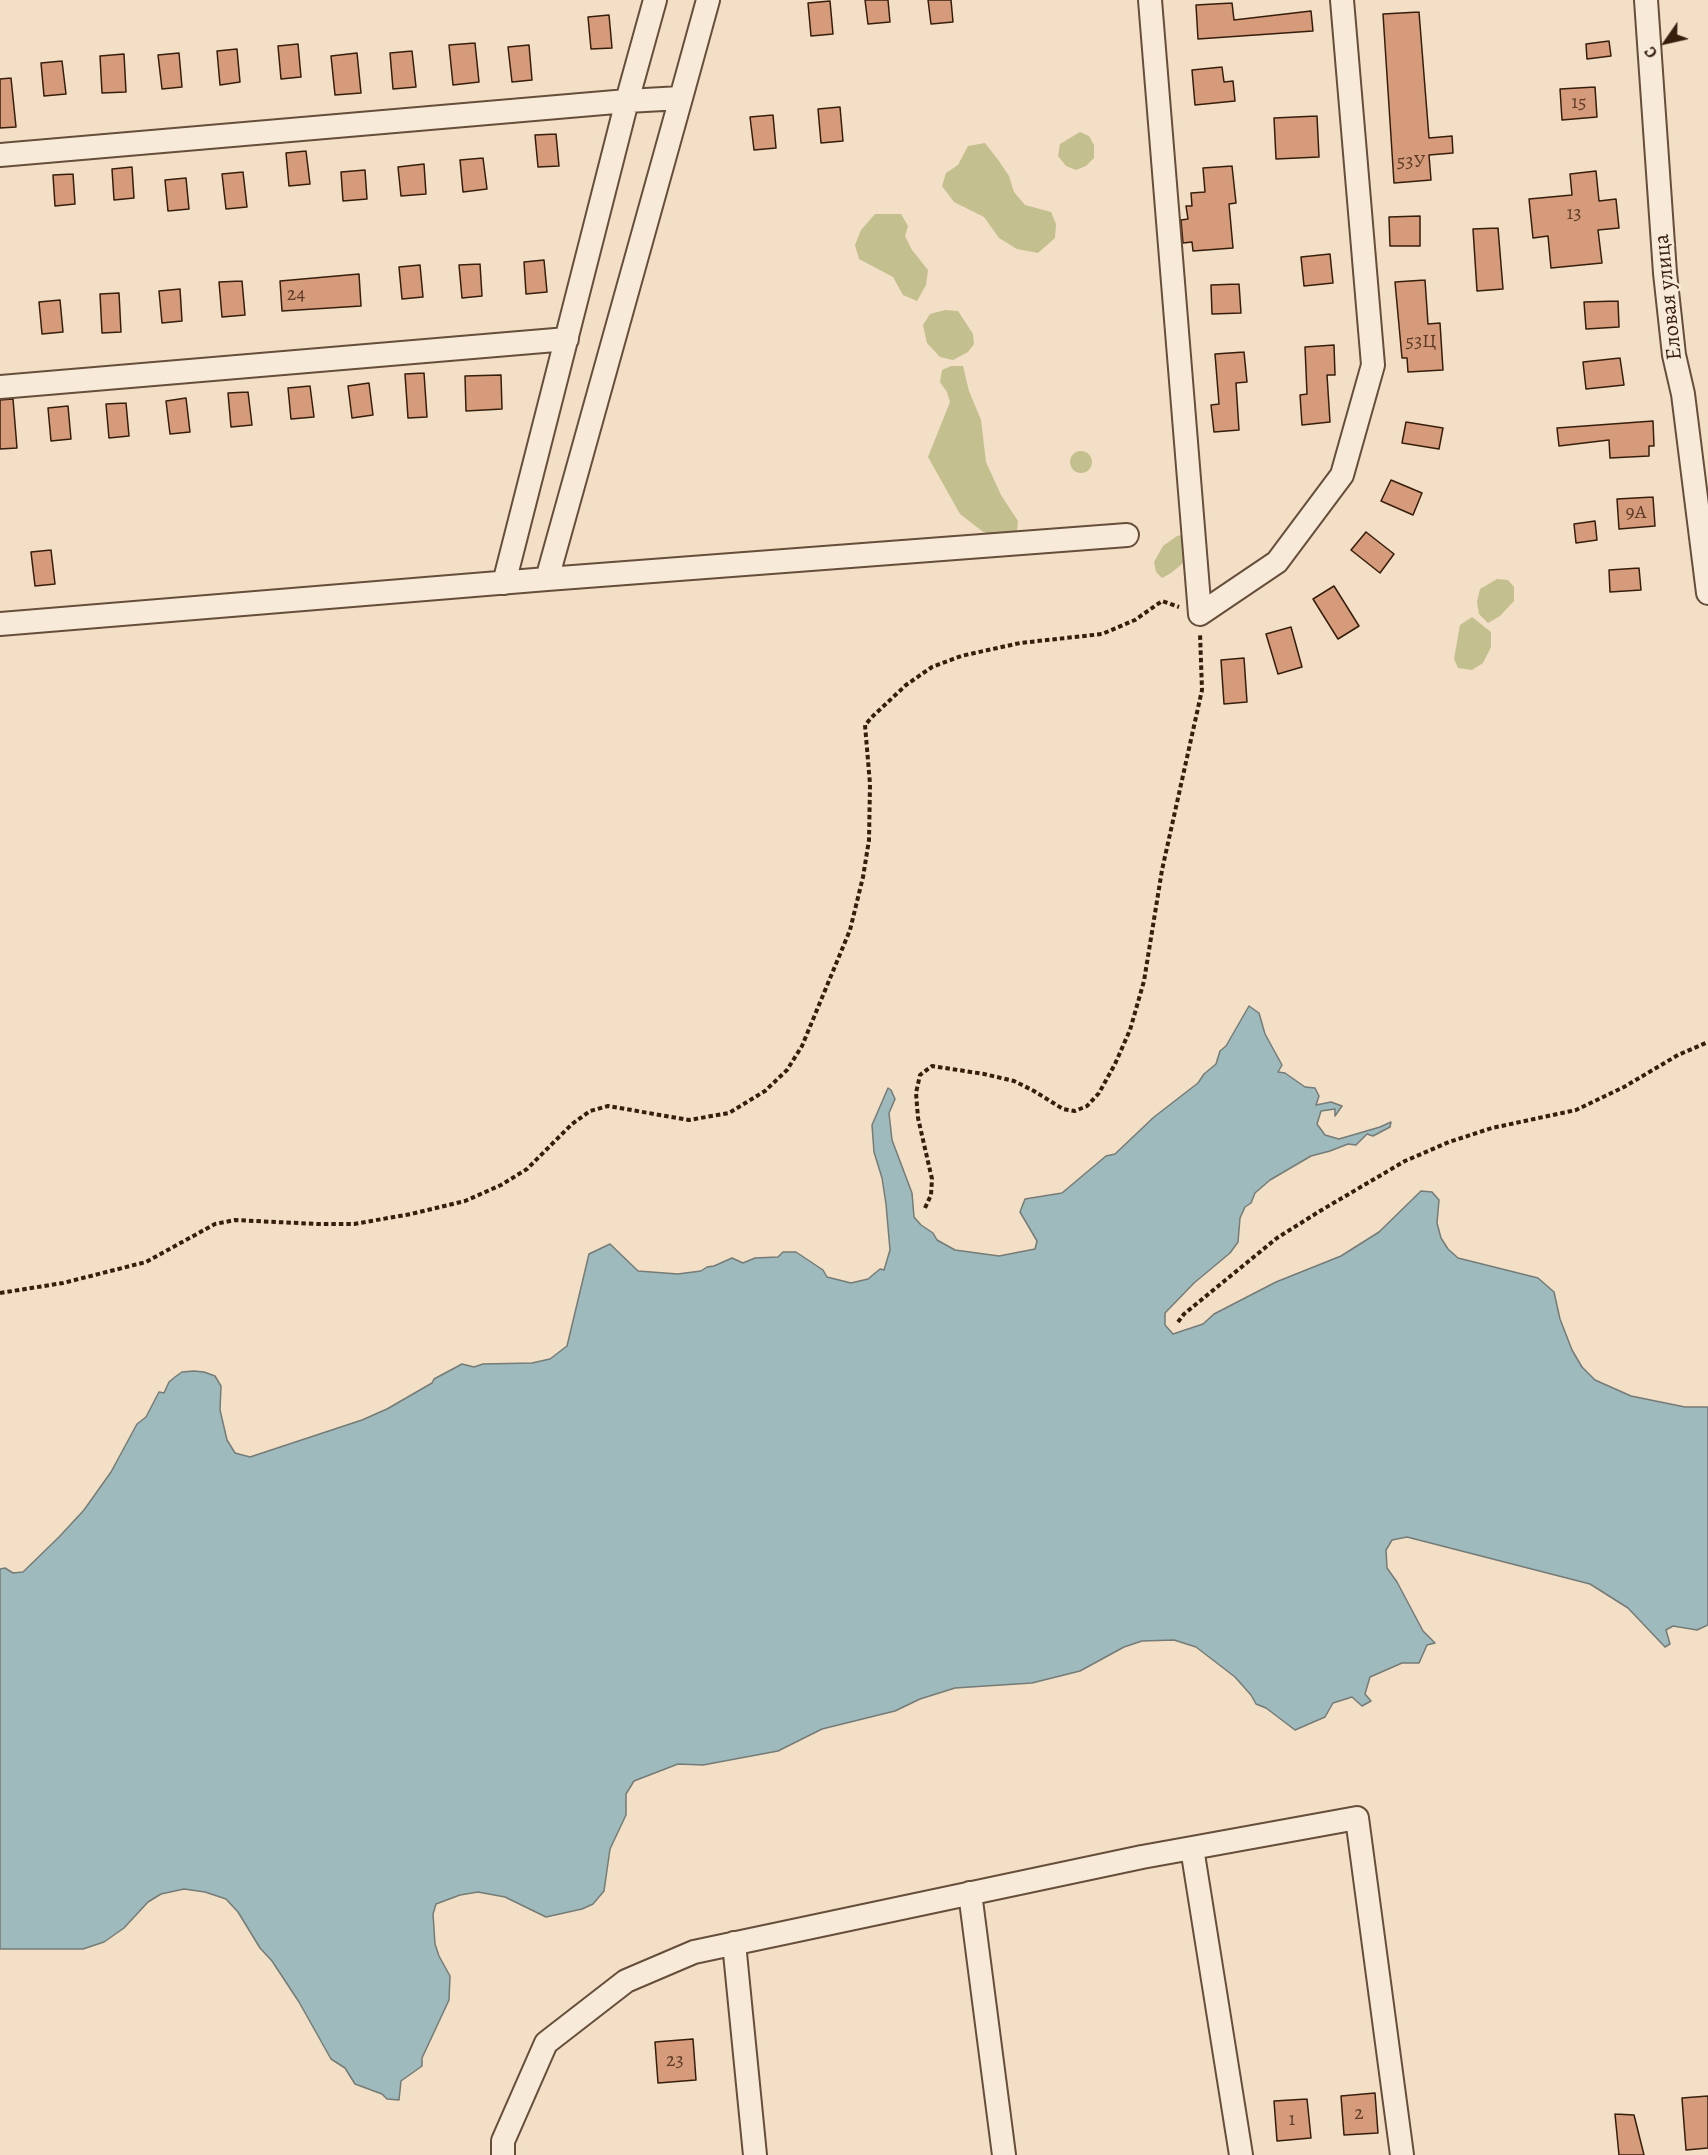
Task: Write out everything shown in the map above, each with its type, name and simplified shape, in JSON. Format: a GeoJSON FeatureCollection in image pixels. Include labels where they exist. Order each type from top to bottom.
{"type":"FeatureCollection","features":[{"type":"Feature","properties":{"kind":"street"},"geometry":{"type":"LineString","coordinates":[[504,583],[627,102],[656,0]]}},
{"type":"Feature","properties":{"kind":"street"},"geometry":{"type":"LineString","coordinates":[[547,579],[708,0]]}},
{"type":"Feature","properties":{"kind":"street"},"geometry":{"type":"LineString","coordinates":[[1150,0],[1200,614],[1277,562],[1342,475],[1373,365],[1342,0]]}},
{"type":"Feature","properties":{"kind":"street","name":"Еловая улица"},"geometry":{"type":"LineString","coordinates":[[1646,0],[1665,273],[1674,355],[1683,394],[1705,548],[1708,593]]}},
{"type":"Feature","properties":{"kind":"street"},"geometry":{"type":"LineString","coordinates":[[0,155],[681,98]]}},
{"type":"Feature","properties":{"kind":"street"},"geometry":{"type":"LineString","coordinates":[[0,387],[567,339]]}},
{"type":"Feature","properties":{"kind":"street"},"geometry":{"type":"LineString","coordinates":[[0,624],[1127,535]]}},
{"type":"Feature","properties":{"kind":"street"},"geometry":{"type":"LineString","coordinates":[[503,2155],[503,2141],[546,2043],[626,1981],[694,1952],[1142,1857],[1357,1818],[1402,2155]]}},
{"type":"Feature","properties":{"kind":"street"},"geometry":{"type":"LineString","coordinates":[[1191,1848],[1241,2155]]}},
{"type":"Feature","properties":{"kind":"street"},"geometry":{"type":"LineString","coordinates":[[970,1893],[1004,2155]]}},
{"type":"Feature","properties":{"kind":"street"},"geometry":{"type":"LineString","coordinates":[[734,1943],[755,2155]]}},
{"type":"Feature","properties":{"kind":"path"},"geometry":{"type":"LineString","coordinates":[[0,1293],[63,1283],[146,1262],[215,1224],[235,1220],[354,1224],[411,1215],[465,1201],[501,1185],[527,1169],[572,1124],[590,1111],[608,1106],[689,1120],[729,1113],[765,1091],[787,1070],[806,1037],[850,930],[869,840],[870,784],[865,725],[873,716],[906,685],[932,667],[961,656],[1020,643],[1102,634],[1135,620],[1162,601],[1200,614],[1202,690],[1162,870],[1144,981],[1130,1030],[1115,1064],[1099,1093],[1087,1106],[1075,1111],[1063,1108],[1014,1081],[984,1074],[932,1066],[920,1075],[916,1093],[918,1118],[932,1179],[931,1195],[925,1208]]}},
{"type":"Feature","properties":{"kind":"path"},"geometry":{"type":"LineString","coordinates":[[1178,1322],[1184,1314],[1277,1238],[1320,1210],[1405,1161],[1449,1142],[1492,1128],[1576,1110],[1624,1087],[1678,1054],[1708,1042]]}},
{"type":"Feature","properties":{"kind":"shaded area"},"geometry":{"type":"Polygon","coordinates":[[[1080,132],[1089,136],[1094,145],[1094,158],[1086,166],[1076,170],[1066,166],[1058,156],[1060,144],[1080,132]]]}},
{"type":"Feature","properties":{"kind":"shaded area"},"geometry":{"type":"Polygon","coordinates":[[[985,143],[1009,176],[1014,192],[1025,205],[1051,212],[1056,224],[1055,238],[1038,253],[1017,249],[999,238],[984,217],[954,202],[942,186],[946,173],[958,165],[968,146],[985,143]]]}},
{"type":"Feature","properties":{"kind":"shaded area"},"geometry":{"type":"Polygon","coordinates":[[[875,214],[901,214],[908,226],[905,236],[912,250],[928,270],[926,285],[917,301],[903,295],[893,277],[859,259],[855,245],[861,230],[875,214]]]}},
{"type":"Feature","properties":{"kind":"shaded area"},"geometry":{"type":"Polygon","coordinates":[[[945,310],[958,311],[973,334],[974,344],[968,352],[953,360],[940,357],[927,343],[923,325],[930,314],[945,310]]]}},
{"type":"Feature","properties":{"kind":"shaded area"},"geometry":{"type":"Polygon","coordinates":[[[951,366],[963,366],[969,391],[981,420],[986,462],[1001,495],[1018,521],[1017,531],[1009,538],[1001,540],[982,531],[960,514],[928,457],[950,402],[940,382],[942,370],[951,366]]]}},
{"type":"Feature","properties":{"kind":"shaded area"},"geometry":{"type":"Polygon","coordinates":[[[1081,451],[1091,458],[1092,462],[1085,472],[1081,473],[1071,466],[1070,462],[1077,452],[1081,451]]]}},
{"type":"Feature","properties":{"kind":"shaded area"},"geometry":{"type":"Polygon","coordinates":[[[1188,534],[1187,560],[1162,578],[1156,572],[1154,562],[1163,546],[1177,536],[1188,534]]]}},
{"type":"Feature","properties":{"kind":"shaded area"},"geometry":{"type":"Polygon","coordinates":[[[1497,579],[1508,580],[1514,587],[1514,601],[1500,616],[1488,623],[1479,614],[1477,602],[1480,589],[1497,579]]]}},
{"type":"Feature","properties":{"kind":"shaded area"},"geometry":{"type":"Polygon","coordinates":[[[1472,617],[1491,632],[1491,647],[1483,663],[1472,670],[1458,668],[1454,659],[1460,625],[1472,617]]]}},
{"type":"Feature","properties":{"kind":"water"},"geometry":{"type":"Polygon","coordinates":[[[1249,1006],[1259,1013],[1265,1034],[1282,1065],[1278,1072],[1285,1073],[1305,1087],[1315,1088],[1319,1096],[1316,1105],[1331,1102],[1342,1106],[1335,1116],[1335,1109],[1321,1111],[1317,1124],[1325,1135],[1339,1139],[1391,1122],[1390,1127],[1373,1136],[1367,1134],[1356,1145],[1348,1144],[1311,1156],[1270,1180],[1255,1193],[1240,1218],[1238,1242],[1230,1253],[1194,1283],[1165,1313],[1165,1325],[1173,1334],[1203,1324],[1214,1314],[1276,1282],[1341,1256],[1379,1232],[1421,1191],[1432,1192],[1439,1200],[1437,1223],[1441,1238],[1458,1258],[1538,1278],[1554,1292],[1560,1319],[1572,1350],[1582,1367],[1595,1380],[1631,1396],[1685,1407],[1708,1407],[1708,1625],[1697,1630],[1673,1626],[1666,1630],[1670,1644],[1665,1647],[1628,1608],[1590,1584],[1407,1537],[1392,1540],[1386,1550],[1387,1568],[1423,1631],[1435,1643],[1427,1645],[1419,1663],[1402,1663],[1370,1677],[1365,1694],[1371,1701],[1362,1706],[1352,1697],[1333,1703],[1325,1717],[1295,1730],[1266,1708],[1256,1704],[1235,1677],[1196,1647],[1174,1640],[1142,1641],[1124,1647],[1080,1671],[1032,1683],[955,1688],[920,1699],[895,1711],[822,1729],[778,1751],[703,1765],[678,1764],[634,1781],[626,1794],[626,1815],[610,1849],[604,1891],[593,1904],[582,1909],[546,1917],[505,1897],[478,1892],[460,1895],[436,1904],[433,1914],[435,1944],[450,1976],[449,2000],[422,2058],[422,2066],[401,2081],[399,2100],[387,2099],[382,2094],[355,2084],[345,2068],[331,2059],[299,2002],[272,1961],[260,1948],[238,1912],[226,1899],[205,1892],[184,1889],[161,1894],[148,1902],[124,1928],[104,1942],[83,1949],[0,1949],[0,1569],[5,1568],[13,1573],[23,1572],[84,1510],[111,1472],[137,1424],[146,1417],[159,1392],[164,1393],[169,1382],[175,1377],[182,1372],[194,1371],[215,1376],[221,1386],[220,1410],[227,1440],[235,1453],[250,1457],[362,1420],[387,1409],[462,1364],[474,1367],[483,1364],[532,1363],[550,1359],[567,1346],[589,1254],[610,1244],[638,1271],[678,1274],[701,1271],[732,1258],[743,1263],[755,1258],[778,1257],[783,1252],[796,1252],[823,1270],[827,1277],[851,1283],[868,1279],[880,1269],[884,1270],[890,1250],[886,1204],[882,1178],[874,1152],[872,1125],[888,1088],[895,1099],[889,1113],[892,1140],[912,1193],[914,1217],[921,1225],[933,1233],[937,1240],[955,1250],[999,1256],[1035,1249],[1037,1241],[1020,1212],[1025,1199],[1062,1193],[1106,1156],[1115,1154],[1154,1117],[1198,1083],[1204,1074],[1216,1064],[1220,1051],[1226,1046],[1249,1006]]]}},
{"type":"Feature","properties":{"kind":"building"},"geometry":{"type":"Polygon","coordinates":[[[865,0],[888,0],[890,22],[868,24],[865,0]]]}},
{"type":"Feature","properties":{"kind":"building"},"geometry":{"type":"Polygon","coordinates":[[[928,0],[951,0],[953,22],[931,24],[928,0]]]}},
{"type":"Feature","properties":{"kind":"building"},"geometry":{"type":"Polygon","coordinates":[[[830,1],[833,34],[811,36],[808,3],[830,1]]]}},
{"type":"Feature","properties":{"kind":"building"},"geometry":{"type":"Polygon","coordinates":[[[1232,3],[1234,20],[1311,11],[1313,31],[1198,39],[1196,5],[1232,3]]]}},
{"type":"Feature","properties":{"kind":"building"},"geometry":{"type":"Polygon","coordinates":[[[1419,12],[1429,138],[1452,136],[1453,153],[1429,155],[1431,180],[1394,183],[1383,14],[1419,12]]]}},
{"type":"Feature","properties":{"kind":"building"},"geometry":{"type":"Polygon","coordinates":[[[609,15],[612,48],[591,49],[588,17],[609,15]]]}},
{"type":"Feature","properties":{"kind":"building"},"geometry":{"type":"Polygon","coordinates":[[[1609,41],[1611,56],[1587,59],[1586,44],[1609,41]]]}},
{"type":"Feature","properties":{"kind":"building"},"geometry":{"type":"Polygon","coordinates":[[[475,43],[479,82],[453,85],[449,45],[475,43]]]}},
{"type":"Feature","properties":{"kind":"building"},"geometry":{"type":"Polygon","coordinates":[[[298,44],[301,77],[281,79],[278,46],[298,44]]]}},
{"type":"Feature","properties":{"kind":"building"},"geometry":{"type":"Polygon","coordinates":[[[529,45],[532,80],[512,82],[508,47],[529,45]]]}},
{"type":"Feature","properties":{"kind":"building"},"geometry":{"type":"Polygon","coordinates":[[[237,49],[240,82],[220,85],[217,51],[237,49]]]}},
{"type":"Feature","properties":{"kind":"building"},"geometry":{"type":"Polygon","coordinates":[[[412,51],[416,87],[393,89],[390,53],[412,51]]]}},
{"type":"Feature","properties":{"kind":"building"},"geometry":{"type":"Polygon","coordinates":[[[179,53],[182,87],[162,89],[158,55],[179,53]]]}},
{"type":"Feature","properties":{"kind":"building"},"geometry":{"type":"Polygon","coordinates":[[[357,53],[361,93],[335,95],[331,56],[357,53]]]}},
{"type":"Feature","properties":{"kind":"building"},"geometry":{"type":"Polygon","coordinates":[[[124,54],[126,92],[102,93],[100,56],[124,54]]]}},
{"type":"Feature","properties":{"kind":"building"},"geometry":{"type":"Polygon","coordinates":[[[62,61],[66,94],[44,96],[41,63],[62,61]]]}},
{"type":"Feature","properties":{"kind":"building"},"geometry":{"type":"Polygon","coordinates":[[[1222,67],[1224,82],[1233,81],[1235,101],[1195,105],[1192,70],[1222,67]]]}},
{"type":"Feature","properties":{"kind":"building"},"geometry":{"type":"Polygon","coordinates":[[[11,78],[16,127],[0,128],[0,79],[11,78]]]}},
{"type":"Feature","properties":{"kind":"building"},"geometry":{"type":"Polygon","coordinates":[[[1595,87],[1597,117],[1562,120],[1560,89],[1595,87]]]}},
{"type":"Feature","properties":{"kind":"building"},"geometry":{"type":"Polygon","coordinates":[[[840,107],[843,141],[821,143],[818,109],[840,107]]]}},
{"type":"Feature","properties":{"kind":"building"},"geometry":{"type":"Polygon","coordinates":[[[773,115],[776,148],[754,150],[750,117],[773,115]]]}},
{"type":"Feature","properties":{"kind":"building"},"geometry":{"type":"Polygon","coordinates":[[[1317,116],[1319,157],[1276,159],[1274,118],[1317,116]]]}},
{"type":"Feature","properties":{"kind":"building"},"geometry":{"type":"Polygon","coordinates":[[[556,134],[559,166],[538,167],[535,135],[556,134]]]}},
{"type":"Feature","properties":{"kind":"building"},"geometry":{"type":"Polygon","coordinates":[[[306,151],[310,184],[289,186],[286,153],[306,151]]]}},
{"type":"Feature","properties":{"kind":"building"},"geometry":{"type":"Polygon","coordinates":[[[483,158],[487,189],[463,192],[460,160],[483,158]]]}},
{"type":"Feature","properties":{"kind":"building"},"geometry":{"type":"Polygon","coordinates":[[[424,164],[426,194],[401,196],[398,167],[424,164]]]}},
{"type":"Feature","properties":{"kind":"building"},"geometry":{"type":"Polygon","coordinates":[[[1232,166],[1236,203],[1229,204],[1233,248],[1193,251],[1192,242],[1183,243],[1181,220],[1188,219],[1186,206],[1192,206],[1191,193],[1205,192],[1203,168],[1232,166]]]}},
{"type":"Feature","properties":{"kind":"building"},"geometry":{"type":"Polygon","coordinates":[[[132,167],[134,198],[114,200],[112,169],[132,167]]]}},
{"type":"Feature","properties":{"kind":"building"},"geometry":{"type":"Polygon","coordinates":[[[365,170],[367,199],[343,201],[341,172],[365,170]]]}},
{"type":"Feature","properties":{"kind":"building"},"geometry":{"type":"Polygon","coordinates":[[[1596,171],[1599,201],[1616,199],[1619,228],[1598,230],[1602,263],[1551,268],[1548,236],[1533,238],[1529,199],[1572,195],[1570,174],[1596,171]]]}},
{"type":"Feature","properties":{"kind":"building"},"geometry":{"type":"Polygon","coordinates":[[[243,172],[247,207],[226,209],[222,174],[243,172]]]}},
{"type":"Feature","properties":{"kind":"building"},"geometry":{"type":"Polygon","coordinates":[[[73,174],[75,204],[55,206],[53,175],[73,174]]]}},
{"type":"Feature","properties":{"kind":"building"},"geometry":{"type":"Polygon","coordinates":[[[186,178],[189,209],[168,211],[165,180],[186,178]]]}},
{"type":"Feature","properties":{"kind":"building"},"geometry":{"type":"Polygon","coordinates":[[[1420,216],[1420,246],[1390,246],[1389,217],[1420,216]]]}},
{"type":"Feature","properties":{"kind":"building"},"geometry":{"type":"Polygon","coordinates":[[[1498,228],[1503,289],[1477,291],[1473,229],[1498,228]]]}},
{"type":"Feature","properties":{"kind":"building"},"geometry":{"type":"Polygon","coordinates":[[[1330,254],[1333,283],[1304,286],[1301,257],[1330,254]]]}},
{"type":"Feature","properties":{"kind":"building"},"geometry":{"type":"Polygon","coordinates":[[[544,260],[547,292],[526,294],[524,262],[544,260]]]}},
{"type":"Feature","properties":{"kind":"building"},"geometry":{"type":"Polygon","coordinates":[[[480,264],[482,296],[462,298],[459,265],[480,264]]]}},
{"type":"Feature","properties":{"kind":"building"},"geometry":{"type":"Polygon","coordinates":[[[420,265],[423,297],[402,299],[399,267],[420,265]]]}},
{"type":"Feature","properties":{"kind":"building"},"geometry":{"type":"Polygon","coordinates":[[[359,274],[361,306],[282,311],[280,281],[359,274]]]}},
{"type":"Feature","properties":{"kind":"building"},"geometry":{"type":"Polygon","coordinates":[[[1425,280],[1428,324],[1440,323],[1443,370],[1408,372],[1407,358],[1402,358],[1395,282],[1425,280]]]}},
{"type":"Feature","properties":{"kind":"building"},"geometry":{"type":"Polygon","coordinates":[[[242,281],[245,315],[222,317],[219,282],[242,281]]]}},
{"type":"Feature","properties":{"kind":"building"},"geometry":{"type":"Polygon","coordinates":[[[1239,284],[1241,313],[1212,314],[1211,285],[1239,284]]]}},
{"type":"Feature","properties":{"kind":"building"},"geometry":{"type":"Polygon","coordinates":[[[180,289],[182,321],[162,323],[159,291],[180,289]]]}},
{"type":"Feature","properties":{"kind":"building"},"geometry":{"type":"Polygon","coordinates":[[[119,293],[121,332],[102,333],[100,294],[119,293]]]}},
{"type":"Feature","properties":{"kind":"building"},"geometry":{"type":"Polygon","coordinates":[[[60,300],[63,332],[42,334],[39,302],[60,300]]]}},
{"type":"Feature","properties":{"kind":"building"},"geometry":{"type":"Polygon","coordinates":[[[1618,301],[1619,327],[1586,329],[1584,302],[1618,301]]]}},
{"type":"Feature","properties":{"kind":"building"},"geometry":{"type":"Polygon","coordinates":[[[1334,345],[1335,375],[1327,375],[1330,422],[1302,425],[1300,395],[1307,394],[1305,347],[1334,345]]]}},
{"type":"Feature","properties":{"kind":"building"},"geometry":{"type":"Polygon","coordinates":[[[1244,352],[1247,382],[1236,383],[1239,430],[1214,432],[1211,405],[1219,404],[1215,354],[1244,352]]]}},
{"type":"Feature","properties":{"kind":"building"},"geometry":{"type":"Polygon","coordinates":[[[1620,358],[1624,385],[1586,389],[1583,362],[1620,358]]]}},
{"type":"Feature","properties":{"kind":"building"},"geometry":{"type":"Polygon","coordinates":[[[424,373],[427,417],[408,418],[405,374],[424,373]]]}},
{"type":"Feature","properties":{"kind":"building"},"geometry":{"type":"Polygon","coordinates":[[[501,375],[502,409],[466,411],[465,376],[501,375]]]}},
{"type":"Feature","properties":{"kind":"building"},"geometry":{"type":"Polygon","coordinates":[[[369,383],[373,415],[352,418],[348,386],[369,383]]]}},
{"type":"Feature","properties":{"kind":"building"},"geometry":{"type":"Polygon","coordinates":[[[310,386],[314,417],[291,419],[288,388],[310,386]]]}},
{"type":"Feature","properties":{"kind":"building"},"geometry":{"type":"Polygon","coordinates":[[[248,392],[252,425],[231,427],[228,393],[248,392]]]}},
{"type":"Feature","properties":{"kind":"building"},"geometry":{"type":"Polygon","coordinates":[[[186,398],[190,432],[170,434],[166,401],[186,398]]]}},
{"type":"Feature","properties":{"kind":"building"},"geometry":{"type":"Polygon","coordinates":[[[13,399],[17,448],[0,449],[0,400],[13,399]]]}},
{"type":"Feature","properties":{"kind":"building"},"geometry":{"type":"Polygon","coordinates":[[[126,403],[129,436],[109,438],[106,404],[126,403]]]}},
{"type":"Feature","properties":{"kind":"building"},"geometry":{"type":"Polygon","coordinates":[[[68,406],[71,439],[51,441],[48,408],[68,406]]]}},
{"type":"Feature","properties":{"kind":"building"},"geometry":{"type":"Polygon","coordinates":[[[1653,421],[1654,446],[1649,446],[1649,456],[1610,458],[1609,440],[1559,446],[1557,428],[1653,421]]]}},
{"type":"Feature","properties":{"kind":"building"},"geometry":{"type":"Polygon","coordinates":[[[1406,422],[1443,428],[1439,449],[1402,443],[1406,422]]]}},
{"type":"Feature","properties":{"kind":"building"},"geometry":{"type":"Polygon","coordinates":[[[1391,480],[1422,493],[1413,515],[1381,501],[1391,480]]]}},
{"type":"Feature","properties":{"kind":"building"},"geometry":{"type":"Polygon","coordinates":[[[1653,497],[1655,526],[1619,529],[1617,499],[1653,497]]]}},
{"type":"Feature","properties":{"kind":"building"},"geometry":{"type":"Polygon","coordinates":[[[1595,521],[1597,540],[1576,543],[1574,524],[1595,521]]]}},
{"type":"Feature","properties":{"kind":"building"},"geometry":{"type":"Polygon","coordinates":[[[1366,532],[1394,554],[1380,573],[1351,550],[1366,532]]]}},
{"type":"Feature","properties":{"kind":"building"},"geometry":{"type":"Polygon","coordinates":[[[51,550],[55,584],[35,586],[31,552],[51,550]]]}},
{"type":"Feature","properties":{"kind":"building"},"geometry":{"type":"Polygon","coordinates":[[[1639,568],[1641,590],[1610,592],[1609,570],[1639,568]]]}},
{"type":"Feature","properties":{"kind":"building"},"geometry":{"type":"Polygon","coordinates":[[[1334,586],[1359,626],[1338,639],[1313,599],[1334,586]]]}},
{"type":"Feature","properties":{"kind":"building"},"geometry":{"type":"Polygon","coordinates":[[[1291,627],[1302,667],[1278,674],[1266,634],[1291,627]]]}},
{"type":"Feature","properties":{"kind":"building"},"geometry":{"type":"Polygon","coordinates":[[[1244,658],[1247,702],[1224,704],[1221,660],[1244,658]]]}},
{"type":"Feature","properties":{"kind":"building"},"geometry":{"type":"Polygon","coordinates":[[[693,2039],[696,2080],[658,2083],[655,2042],[693,2039]]]}},
{"type":"Feature","properties":{"kind":"building"},"geometry":{"type":"Polygon","coordinates":[[[1375,2093],[1378,2133],[1344,2135],[1341,2096],[1375,2093]]]}},
{"type":"Feature","properties":{"kind":"building"},"geometry":{"type":"Polygon","coordinates":[[[1708,2096],[1708,2148],[1686,2150],[1682,2098],[1708,2096]]]}},
{"type":"Feature","properties":{"kind":"building"},"geometry":{"type":"Polygon","coordinates":[[[1307,2099],[1311,2138],[1277,2141],[1274,2101],[1307,2099]]]}},
{"type":"Feature","properties":{"kind":"building"},"geometry":{"type":"Polygon","coordinates":[[[1615,2114],[1634,2115],[1644,2155],[1619,2155],[1615,2114]]]}}]}
